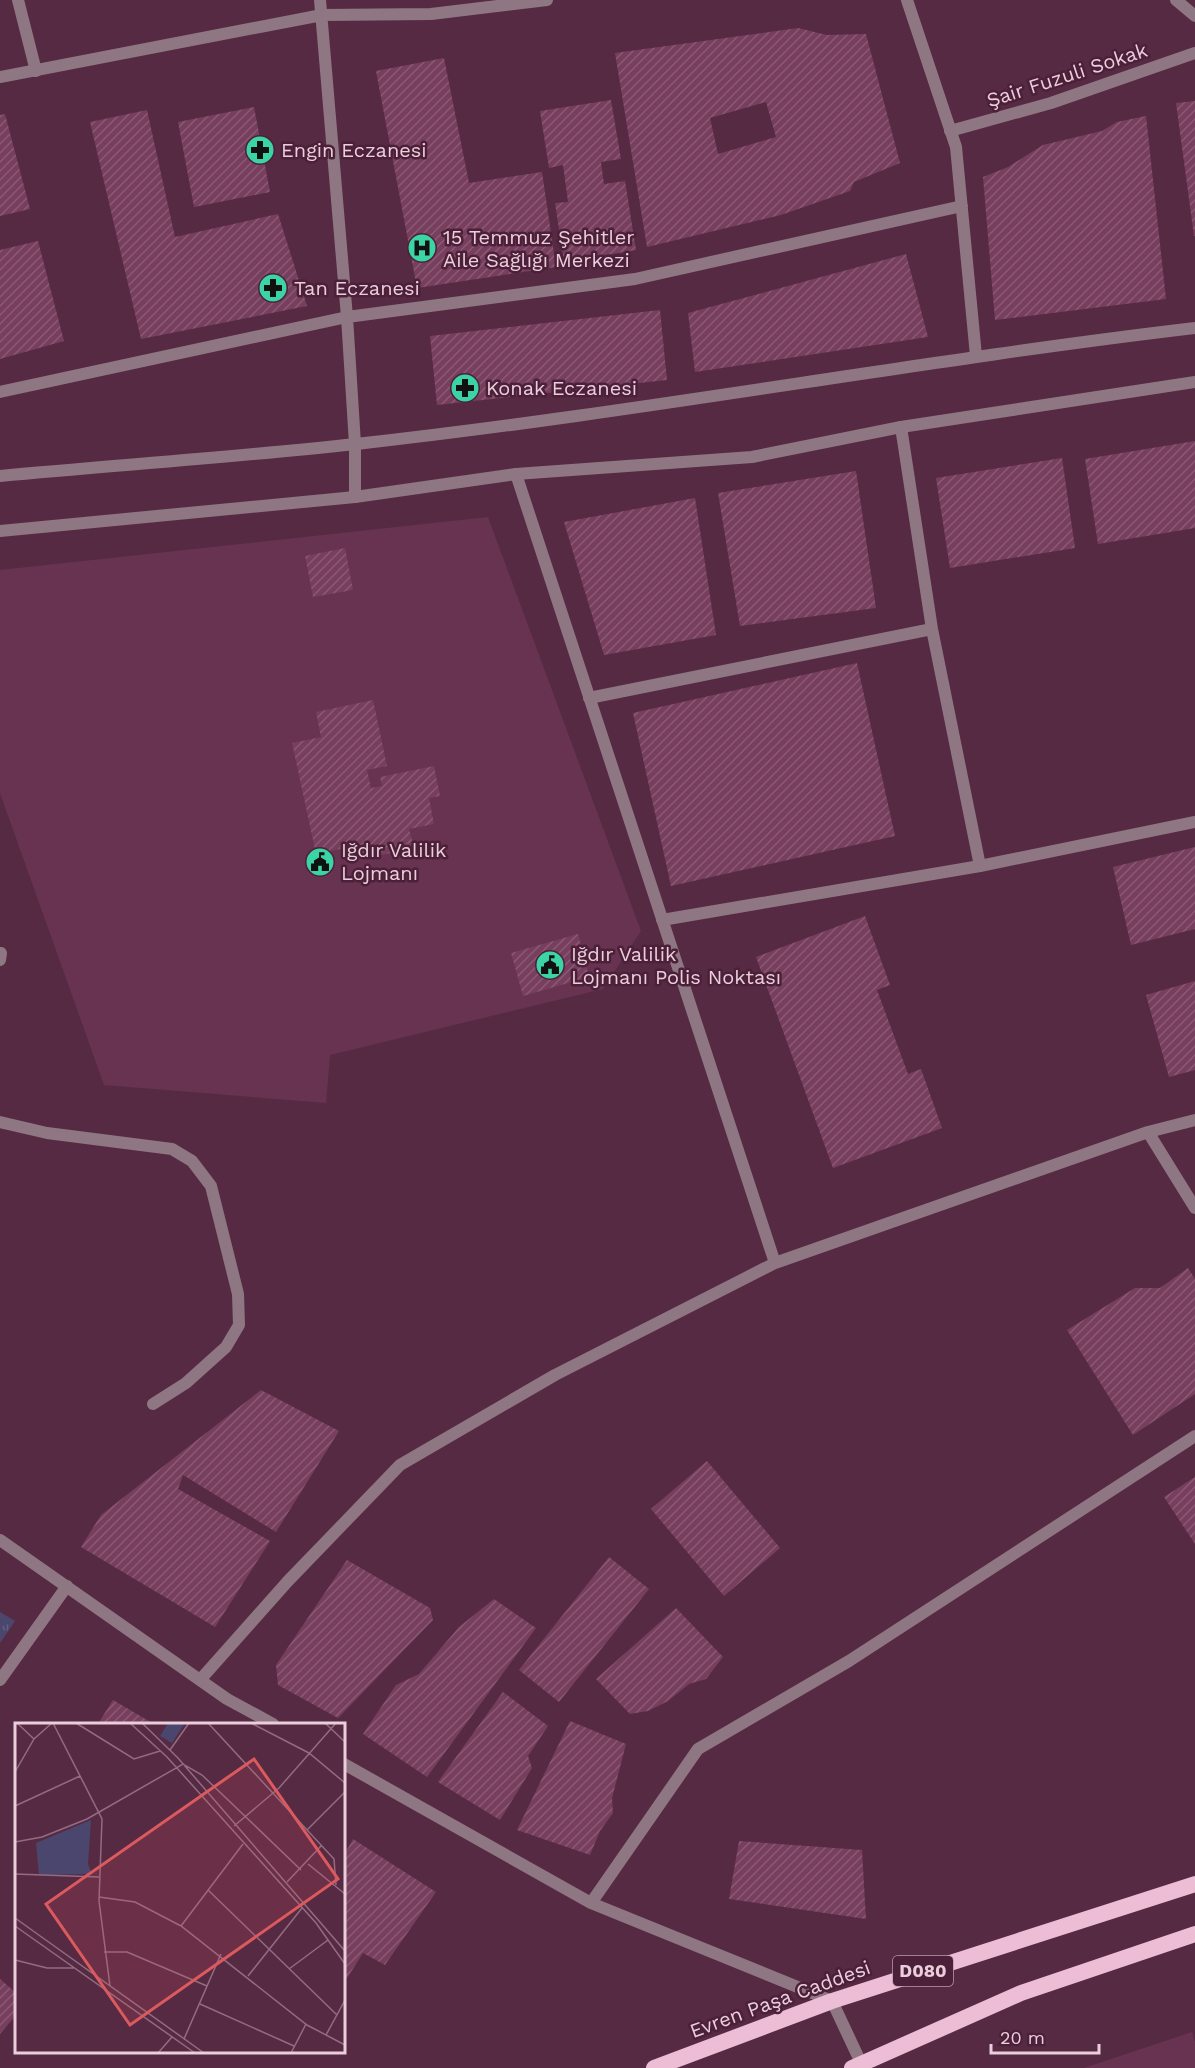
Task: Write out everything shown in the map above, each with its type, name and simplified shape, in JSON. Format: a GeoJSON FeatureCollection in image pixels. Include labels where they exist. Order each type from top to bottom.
{"type":"FeatureCollection","features":[{"type":"Feature","properties":{"kind":"highway","name":"Evren Paşa Caddesi"},"geometry":{"type":"LineString","coordinates":[[654,2068],[832,2001],[1195,1884]]}},
{"type":"Feature","properties":{"kind":"highway"},"geometry":{"type":"LineString","coordinates":[[857,2066],[1021,1993],[1195,1934]]}},
{"type":"Feature","properties":{"kind":"street"},"geometry":{"type":"LineString","coordinates":[[18,0],[36,70]]}},
{"type":"Feature","properties":{"kind":"street"},"geometry":{"type":"LineString","coordinates":[[320,0],[347,317],[355,444],[355,497]]}},
{"type":"Feature","properties":{"kind":"street"},"geometry":{"type":"LineString","coordinates":[[0,77],[322,15],[431,14],[547,0]]}},
{"type":"Feature","properties":{"kind":"street"},"geometry":{"type":"LineString","coordinates":[[907,0],[956,147],[976,356]]}},
{"type":"Feature","properties":{"kind":"street"},"geometry":{"type":"LineString","coordinates":[[1176,0],[1195,16]]}},
{"type":"Feature","properties":{"kind":"street","name":"Şair Fuzuli Sokak"},"geometry":{"type":"LineString","coordinates":[[950,131],[1051,104],[1195,53]]}},
{"type":"Feature","properties":{"kind":"street"},"geometry":{"type":"LineString","coordinates":[[0,392],[347,317],[635,279],[962,206]]}},
{"type":"Feature","properties":{"kind":"street"},"geometry":{"type":"LineString","coordinates":[[0,476],[355,444],[621,409],[976,356],[1195,327]]}},
{"type":"Feature","properties":{"kind":"street"},"geometry":{"type":"LineString","coordinates":[[0,531],[355,497],[516,474],[752,457],[901,427],[1195,382]]}},
{"type":"Feature","properties":{"kind":"street"},"geometry":{"type":"LineString","coordinates":[[901,427],[932,629],[980,866]]}},
{"type":"Feature","properties":{"kind":"street"},"geometry":{"type":"LineString","coordinates":[[516,474],[775,1263]]}},
{"type":"Feature","properties":{"kind":"street"},"geometry":{"type":"LineString","coordinates":[[589,698],[932,629]]}},
{"type":"Feature","properties":{"kind":"street"},"geometry":{"type":"LineString","coordinates":[[662,920],[980,866],[1195,822]]}},
{"type":"Feature","properties":{"kind":"street"},"geometry":{"type":"LineString","coordinates":[[0,960],[1,953]]}},
{"type":"Feature","properties":{"kind":"street"},"geometry":{"type":"LineString","coordinates":[[200,1680],[288,1581],[400,1465],[555,1375],[775,1263],[1148,1132],[1195,1120]]}},
{"type":"Feature","properties":{"kind":"street"},"geometry":{"type":"LineString","coordinates":[[0,1122],[47,1133],[172,1149],[192,1161],[211,1186],[238,1294],[239,1325],[226,1347],[186,1383],[153,1404]]}},
{"type":"Feature","properties":{"kind":"street"},"geometry":{"type":"LineString","coordinates":[[1148,1132],[1195,1208]]}},
{"type":"Feature","properties":{"kind":"street"},"geometry":{"type":"LineString","coordinates":[[591,1904],[698,1749],[849,1661],[1195,1436]]}},
{"type":"Feature","properties":{"kind":"street"},"geometry":{"type":"LineString","coordinates":[[0,1540],[200,1680],[270,1723]]}},
{"type":"Feature","properties":{"kind":"street"},"geometry":{"type":"LineString","coordinates":[[0,1680],[67,1586]]}},
{"type":"Feature","properties":{"kind":"street"},"geometry":{"type":"LineString","coordinates":[[345,1765],[591,1904],[832,2001],[857,2066]]}},
{"type":"Feature","properties":{"kind":"shaded area","name":"Iğdır Valilik Lojmanı"},"geometry":{"type":"Polygon","coordinates":[[[488,517],[641,931],[603,989],[330,1055],[326,1103],[104,1085],[0,793],[0,570],[488,517]]]}},
{"type":"Feature","properties":{"kind":"shaded area"},"geometry":{"type":"Polygon","coordinates":[[[1192,2032],[1195,2042],[1195,2068],[1084,2068],[1192,2032]]]}},
{"type":"Feature","properties":{"kind":"green space"},"geometry":{"type":"Polygon","coordinates":[[[0,1612],[15,1621],[0,1643],[0,1612]]]}},
{"type":"Feature","properties":{"kind":"building"},"geometry":{"type":"Polygon","coordinates":[[[798,28],[827,35],[866,34],[900,163],[854,182],[850,191],[781,215],[647,247],[615,53],[798,28]],[[766,102],[710,118],[718,154],[776,137],[766,102]]]}},
{"type":"Feature","properties":{"kind":"building"},"geometry":{"type":"Polygon","coordinates":[[[444,58],[469,183],[542,172],[556,267],[417,288],[376,71],[444,58]]]}},
{"type":"Feature","properties":{"kind":"building"},"geometry":{"type":"Polygon","coordinates":[[[611,100],[621,159],[601,162],[604,184],[625,181],[636,250],[564,262],[555,203],[568,202],[563,165],[549,168],[540,111],[611,100]]]}},
{"type":"Feature","properties":{"kind":"building"},"geometry":{"type":"Polygon","coordinates":[[[1195,101],[1195,236],[1194,236],[1176,103],[1195,101]]]}},
{"type":"Feature","properties":{"kind":"building"},"geometry":{"type":"Polygon","coordinates":[[[254,107],[270,192],[194,207],[178,122],[254,107]]]}},
{"type":"Feature","properties":{"kind":"building"},"geometry":{"type":"Polygon","coordinates":[[[147,110],[175,237],[278,214],[307,306],[141,339],[90,122],[147,110]]]}},
{"type":"Feature","properties":{"kind":"building"},"geometry":{"type":"Polygon","coordinates":[[[5,114],[30,209],[0,216],[0,115],[5,114]]]}},
{"type":"Feature","properties":{"kind":"building"},"geometry":{"type":"Polygon","coordinates":[[[1146,116],[1166,299],[995,320],[983,177],[1008,167],[1043,145],[1102,131],[1117,122],[1146,116]]]}},
{"type":"Feature","properties":{"kind":"building"},"geometry":{"type":"Polygon","coordinates":[[[38,241],[64,341],[0,359],[0,250],[38,241]]]}},
{"type":"Feature","properties":{"kind":"building"},"geometry":{"type":"Polygon","coordinates":[[[906,254],[928,337],[695,372],[688,313],[906,254]]]}},
{"type":"Feature","properties":{"kind":"building"},"geometry":{"type":"Polygon","coordinates":[[[660,310],[667,380],[437,405],[430,336],[660,310]]]}},
{"type":"Feature","properties":{"kind":"building"},"geometry":{"type":"Polygon","coordinates":[[[1195,441],[1195,528],[1098,544],[1085,459],[1195,441]]]}},
{"type":"Feature","properties":{"kind":"building"},"geometry":{"type":"Polygon","coordinates":[[[1062,458],[1075,548],[950,568],[936,478],[1062,458]]]}},
{"type":"Feature","properties":{"kind":"building"},"geometry":{"type":"Polygon","coordinates":[[[856,471],[876,608],[740,626],[718,493],[856,471]]]}},
{"type":"Feature","properties":{"kind":"building"},"geometry":{"type":"Polygon","coordinates":[[[695,498],[716,635],[604,655],[564,522],[695,498]]]}},
{"type":"Feature","properties":{"kind":"building"},"geometry":{"type":"Polygon","coordinates":[[[345,548],[353,590],[313,597],[305,556],[345,548]]]}},
{"type":"Feature","properties":{"kind":"building"},"geometry":{"type":"Polygon","coordinates":[[[857,663],[895,836],[671,886],[633,713],[857,663]]]}},
{"type":"Feature","properties":{"kind":"building","name":"Iğdır Valilik Lojmanı"},"geometry":{"type":"Polygon","coordinates":[[[373,700],[387,766],[367,770],[371,788],[382,786],[380,777],[434,766],[440,796],[429,798],[434,824],[409,829],[414,848],[353,861],[350,847],[316,854],[292,743],[321,737],[316,712],[373,700]]]}},
{"type":"Feature","properties":{"kind":"building"},"geometry":{"type":"Polygon","coordinates":[[[1195,847],[1195,929],[1131,945],[1113,867],[1195,847]]]}},
{"type":"Feature","properties":{"kind":"building"},"geometry":{"type":"Polygon","coordinates":[[[865,916],[890,985],[877,990],[908,1074],[921,1069],[942,1128],[833,1168],[756,957],[865,916]]]}},
{"type":"Feature","properties":{"kind":"building","name":"Iğdır Valilik Lojmanı Polis Noktası"},"geometry":{"type":"Polygon","coordinates":[[[578,934],[589,977],[523,996],[511,953],[578,934]]]}},
{"type":"Feature","properties":{"kind":"building"},"geometry":{"type":"Polygon","coordinates":[[[1195,981],[1195,1070],[1169,1077],[1146,995],[1195,981]]]}},
{"type":"Feature","properties":{"kind":"building"},"geometry":{"type":"Polygon","coordinates":[[[1188,1268],[1195,1279],[1195,1394],[1133,1435],[1067,1330],[1135,1288],[1160,1288],[1188,1268]]]}},
{"type":"Feature","properties":{"kind":"building"},"geometry":{"type":"Polygon","coordinates":[[[261,1390],[339,1431],[276,1532],[183,1475],[178,1489],[270,1541],[215,1627],[81,1547],[101,1515],[261,1390]]]}},
{"type":"Feature","properties":{"kind":"building"},"geometry":{"type":"Polygon","coordinates":[[[707,1461],[780,1548],[724,1596],[651,1509],[707,1461]]]}},
{"type":"Feature","properties":{"kind":"building"},"geometry":{"type":"Polygon","coordinates":[[[1195,1477],[1195,1544],[1164,1497],[1195,1477]]]}},
{"type":"Feature","properties":{"kind":"building"},"geometry":{"type":"Polygon","coordinates":[[[609,1557],[649,1589],[559,1702],[519,1670],[609,1557]]]}},
{"type":"Feature","properties":{"kind":"building"},"geometry":{"type":"Polygon","coordinates":[[[347,1560],[430,1608],[433,1620],[338,1718],[278,1685],[276,1665],[347,1560]]]}},
{"type":"Feature","properties":{"kind":"building"},"geometry":{"type":"Polygon","coordinates":[[[494,1599],[536,1628],[427,1777],[363,1734],[396,1685],[419,1674],[459,1627],[494,1599]]]}},
{"type":"Feature","properties":{"kind":"building"},"geometry":{"type":"Polygon","coordinates":[[[676,1608],[723,1657],[706,1679],[689,1684],[668,1701],[648,1711],[630,1714],[596,1679],[676,1608]]]}},
{"type":"Feature","properties":{"kind":"building"},"geometry":{"type":"Polygon","coordinates":[[[503,1692],[548,1726],[528,1756],[532,1768],[500,1820],[438,1782],[503,1692]]]}},
{"type":"Feature","properties":{"kind":"building"},"geometry":{"type":"Polygon","coordinates":[[[113,1700],[152,1723],[99,1723],[113,1700]]]}},
{"type":"Feature","properties":{"kind":"building"},"geometry":{"type":"Polygon","coordinates":[[[570,1721],[626,1744],[612,1798],[613,1813],[600,1831],[590,1855],[517,1830],[570,1721]]]}},
{"type":"Feature","properties":{"kind":"building"},"geometry":{"type":"Polygon","coordinates":[[[353,1839],[436,1892],[385,1965],[363,1953],[345,1981],[345,1853],[353,1839]]]}},
{"type":"Feature","properties":{"kind":"building"},"geometry":{"type":"Polygon","coordinates":[[[739,1841],[862,1850],[866,1919],[729,1899],[739,1841]]]}},
{"type":"Feature","properties":{"kind":"building"},"geometry":{"type":"Polygon","coordinates":[[[0,1979],[15,1992],[15,2016],[0,2034],[0,1979]]]}},
{"type":"Feature","properties":{"kind":"place","name":"Engin Eczanesi"},"geometry":{"type":"Point","coordinates":[260,150]}},
{"type":"Feature","properties":{"kind":"place","name":"15 Temmuz Şehitler Aile Sağlığı Merkezi"},"geometry":{"type":"Point","coordinates":[422,248]}},
{"type":"Feature","properties":{"kind":"place","name":"Tan Eczanesi"},"geometry":{"type":"Point","coordinates":[273,288]}},
{"type":"Feature","properties":{"kind":"place","name":"Konak Eczanesi"},"geometry":{"type":"Point","coordinates":[465,388]}},
{"type":"Feature","properties":{"kind":"place","name":"Iğdır Valilik Lojmanı"},"geometry":{"type":"Point","coordinates":[320,862]}},
{"type":"Feature","properties":{"kind":"place","name":"Iğdır Valilik Lojmanı Polis Noktası"},"geometry":{"type":"Point","coordinates":[550,965]}}]}
